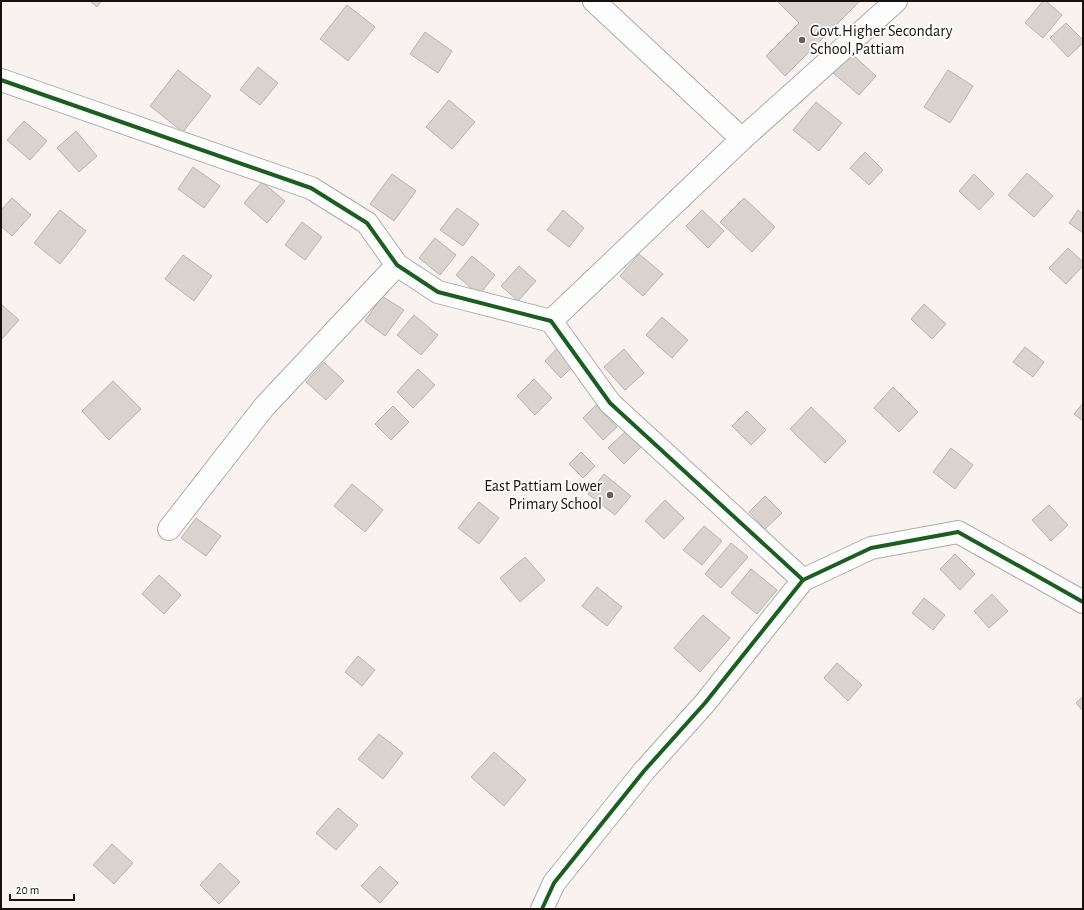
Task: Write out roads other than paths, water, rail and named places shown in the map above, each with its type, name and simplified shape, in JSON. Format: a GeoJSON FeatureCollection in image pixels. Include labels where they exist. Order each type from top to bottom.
{"type":"FeatureCollection","features":[{"type":"Feature","properties":{"kind":"street"},"geometry":{"type":"LineString","coordinates":[[594,1],[742,139]]}},
{"type":"Feature","properties":{"kind":"street"},"geometry":{"type":"LineString","coordinates":[[551,321],[742,139],[896,1]]}},
{"type":"Feature","properties":{"kind":"street"},"geometry":{"type":"LineString","coordinates":[[1,80],[311,188],[367,223],[397,265],[438,292],[551,321],[610,403],[803,580]]}},
{"type":"Feature","properties":{"kind":"street"},"geometry":{"type":"LineString","coordinates":[[169,529],[264,406],[397,265]]}},
{"type":"Feature","properties":{"kind":"street"},"geometry":{"type":"LineString","coordinates":[[542,909],[554,883],[644,771],[705,703],[803,580],[871,548],[958,532],[1083,602]]}},
{"type":"Feature","properties":{"kind":"place","name":"Govt.Higher Secondary School,Pattiam"},"geometry":{"type":"Point","coordinates":[802,40]}},
{"type":"Feature","properties":{"kind":"place","name":"East Pattiam Lower Primary School"},"geometry":{"type":"Point","coordinates":[610,495]}}]}
